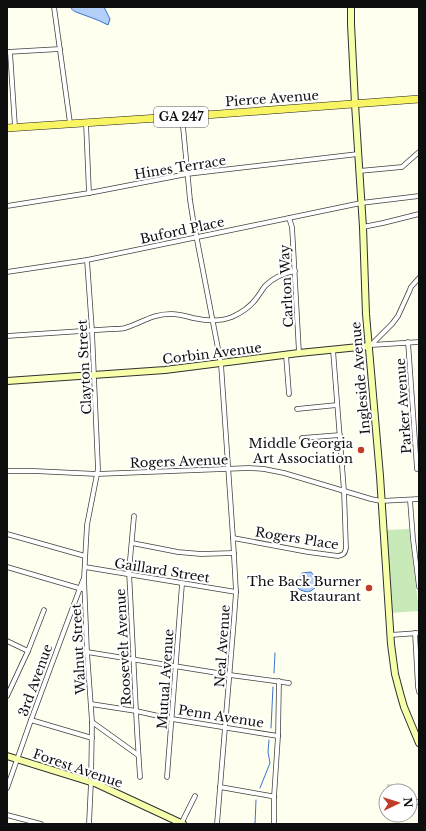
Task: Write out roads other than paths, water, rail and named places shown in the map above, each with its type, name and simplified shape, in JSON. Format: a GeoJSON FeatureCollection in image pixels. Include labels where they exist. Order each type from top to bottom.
{"type":"FeatureCollection","features":[{"type":"Feature","properties":{"kind":"main road","name":"Pierce Avenue"},"geometry":{"type":"LineString","coordinates":[[11,127],[419,99]]}},
{"type":"Feature","properties":{"kind":"street"},"geometry":{"type":"LineString","coordinates":[[54,7],[70,123]]}},
{"type":"Feature","properties":{"kind":"street","name":"Ingleside Avenue"},"geometry":{"type":"LineString","coordinates":[[349,8],[366,314],[382,500],[390,635],[392,654],[400,693],[419,743]]}},
{"type":"Feature","properties":{"kind":"street"},"geometry":{"type":"LineString","coordinates":[[11,127],[8,52],[60,49]]}},
{"type":"Feature","properties":{"kind":"street","name":"Neal Avenue"},"geometry":{"type":"LineString","coordinates":[[182,116],[190,200],[221,364],[236,592],[217,824]]}},
{"type":"Feature","properties":{"kind":"street"},"geometry":{"type":"LineString","coordinates":[[86,123],[89,193]]}},
{"type":"Feature","properties":{"kind":"street"},"geometry":{"type":"LineString","coordinates":[[359,171],[402,167],[419,152]]}},
{"type":"Feature","properties":{"kind":"street","name":"Hines Terrace"},"geometry":{"type":"LineString","coordinates":[[7,206],[89,193],[188,174],[358,154]]}},
{"type":"Feature","properties":{"kind":"street","name":"Buford Place"},"geometry":{"type":"LineString","coordinates":[[7,272],[87,260],[361,203],[419,196]]}},
{"type":"Feature","properties":{"kind":"street"},"geometry":{"type":"LineString","coordinates":[[362,227],[419,214]]}},
{"type":"Feature","properties":{"kind":"street","name":"Carlton Way"},"geometry":{"type":"LineString","coordinates":[[289,218],[292,227],[299,353]]}},
{"type":"Feature","properties":{"kind":"street","name":"Clayton Street"},"geometry":{"type":"LineString","coordinates":[[87,260],[92,331],[98,463],[97,474]]}},
{"type":"Feature","properties":{"kind":"street"},"geometry":{"type":"LineString","coordinates":[[7,336],[124,328],[145,319],[163,314],[176,314],[204,320],[221,320],[232,317],[245,310],[266,286],[276,278],[287,272],[295,271]]}},
{"type":"Feature","properties":{"kind":"street"},"geometry":{"type":"LineString","coordinates":[[369,346],[398,316],[408,292],[419,278]]}},
{"type":"Feature","properties":{"kind":"street","name":"Parker Avenue"},"geometry":{"type":"LineString","coordinates":[[408,342],[417,469]]}},
{"type":"Feature","properties":{"kind":"street","name":"Corbin Avenue"},"geometry":{"type":"LineString","coordinates":[[7,381],[165,370],[299,353],[419,342]]}},
{"type":"Feature","properties":{"kind":"street","name":"Rogers Place"},"geometry":{"type":"LineString","coordinates":[[233,538],[338,556],[342,556],[345,552],[344,491],[333,350]]}},
{"type":"Feature","properties":{"kind":"street"},"geometry":{"type":"LineString","coordinates":[[286,355],[290,394]]}},
{"type":"Feature","properties":{"kind":"street"},"geometry":{"type":"LineString","coordinates":[[298,409],[337,405]]}},
{"type":"Feature","properties":{"kind":"street"},"geometry":{"type":"LineString","coordinates":[[302,438],[340,436]]}},
{"type":"Feature","properties":{"kind":"street","name":"Rogers Avenue"},"geometry":{"type":"LineString","coordinates":[[7,471],[34,470],[97,474],[249,468],[277,471],[362,496],[382,500],[419,499]]}},
{"type":"Feature","properties":{"kind":"street"},"geometry":{"type":"LineString","coordinates":[[85,568],[87,522],[97,474]]}},
{"type":"Feature","properties":{"kind":"street"},"geometry":{"type":"LineString","coordinates":[[410,500],[417,553],[419,587]]}},
{"type":"Feature","properties":{"kind":"street","name":"Roosevelt Avenue"},"geometry":{"type":"LineString","coordinates":[[134,516],[129,575],[140,777]]}},
{"type":"Feature","properties":{"kind":"street"},"geometry":{"type":"LineString","coordinates":[[7,534],[85,556]]}},
{"type":"Feature","properties":{"kind":"street"},"geometry":{"type":"LineString","coordinates":[[132,543],[178,552],[201,554],[234,553]]}},
{"type":"Feature","properties":{"kind":"street"},"geometry":{"type":"LineString","coordinates":[[7,567],[82,589]]}},
{"type":"Feature","properties":{"kind":"street","name":"Gaillard Street"},"geometry":{"type":"LineString","coordinates":[[85,568],[236,592]]}},
{"type":"Feature","properties":{"kind":"street","name":"3rd Avenue"},"geometry":{"type":"LineString","coordinates":[[7,788],[31,720],[82,589],[85,568]]}},
{"type":"Feature","properties":{"kind":"street","name":"Mutual Avenue"},"geometry":{"type":"LineString","coordinates":[[167,777],[182,584]]}},
{"type":"Feature","properties":{"kind":"street","name":"Walnut Street"},"geometry":{"type":"LineString","coordinates":[[82,589],[92,722],[89,824]]}},
{"type":"Feature","properties":{"kind":"street"},"geometry":{"type":"LineString","coordinates":[[7,696],[28,651],[44,610]]}},
{"type":"Feature","properties":{"kind":"street"},"geometry":{"type":"LineString","coordinates":[[390,635],[417,633],[419,692]]}},
{"type":"Feature","properties":{"kind":"street"},"geometry":{"type":"LineString","coordinates":[[7,641],[28,651]]}},
{"type":"Feature","properties":{"kind":"street"},"geometry":{"type":"LineString","coordinates":[[87,652],[230,675],[290,682]]}},
{"type":"Feature","properties":{"kind":"street"},"geometry":{"type":"LineString","coordinates":[[274,824],[280,681]]}},
{"type":"Feature","properties":{"kind":"street","name":"Penn Avenue"},"geometry":{"type":"LineString","coordinates":[[91,704],[136,710],[172,719],[278,736]]}},
{"type":"Feature","properties":{"kind":"street"},"geometry":{"type":"LineString","coordinates":[[31,720],[92,738]]}},
{"type":"Feature","properties":{"kind":"street"},"geometry":{"type":"LineString","coordinates":[[92,722],[138,755]]}},
{"type":"Feature","properties":{"kind":"street","name":"Forest Avenue"},"geometry":{"type":"LineString","coordinates":[[7,756],[108,788],[182,824]]}},
{"type":"Feature","properties":{"kind":"street"},"geometry":{"type":"LineString","coordinates":[[220,787],[274,797]]}},
{"type":"Feature","properties":{"kind":"street"},"geometry":{"type":"LineString","coordinates":[[182,824],[195,796]]}},
{"type":"Feature","properties":{"kind":"street"},"geometry":{"type":"LineString","coordinates":[[7,815],[41,824]]}},
{"type":"Feature","properties":{"kind":"water"},"geometry":{"type":"Polygon","coordinates":[[[71,7],[104,7],[110,19],[108,25],[76,12],[72,10],[71,7]]]}},
{"type":"Feature","properties":{"kind":"water"},"geometry":{"type":"Polygon","coordinates":[[[311,572],[317,579],[315,588],[309,592],[300,590],[297,584],[302,573],[311,572]]]}},
{"type":"Feature","properties":{"kind":"waterway"},"geometry":{"type":"LineString","coordinates":[[274,673],[275,653]]}},
{"type":"Feature","properties":{"kind":"waterway"},"geometry":{"type":"LineString","coordinates":[[271,728],[273,687]]}},
{"type":"Feature","properties":{"kind":"waterway"},"geometry":{"type":"LineString","coordinates":[[260,788],[270,763],[268,752],[269,740]]}},
{"type":"Feature","properties":{"kind":"waterway"},"geometry":{"type":"LineString","coordinates":[[255,824],[256,800]]}},
{"type":"Feature","properties":{"kind":"place","name":"Middle Georgia Art Association"},"geometry":{"type":"Point","coordinates":[361,450]}},
{"type":"Feature","properties":{"kind":"place","name":"The Back Burner Restaurant"},"geometry":{"type":"Point","coordinates":[369,588]}}]}
